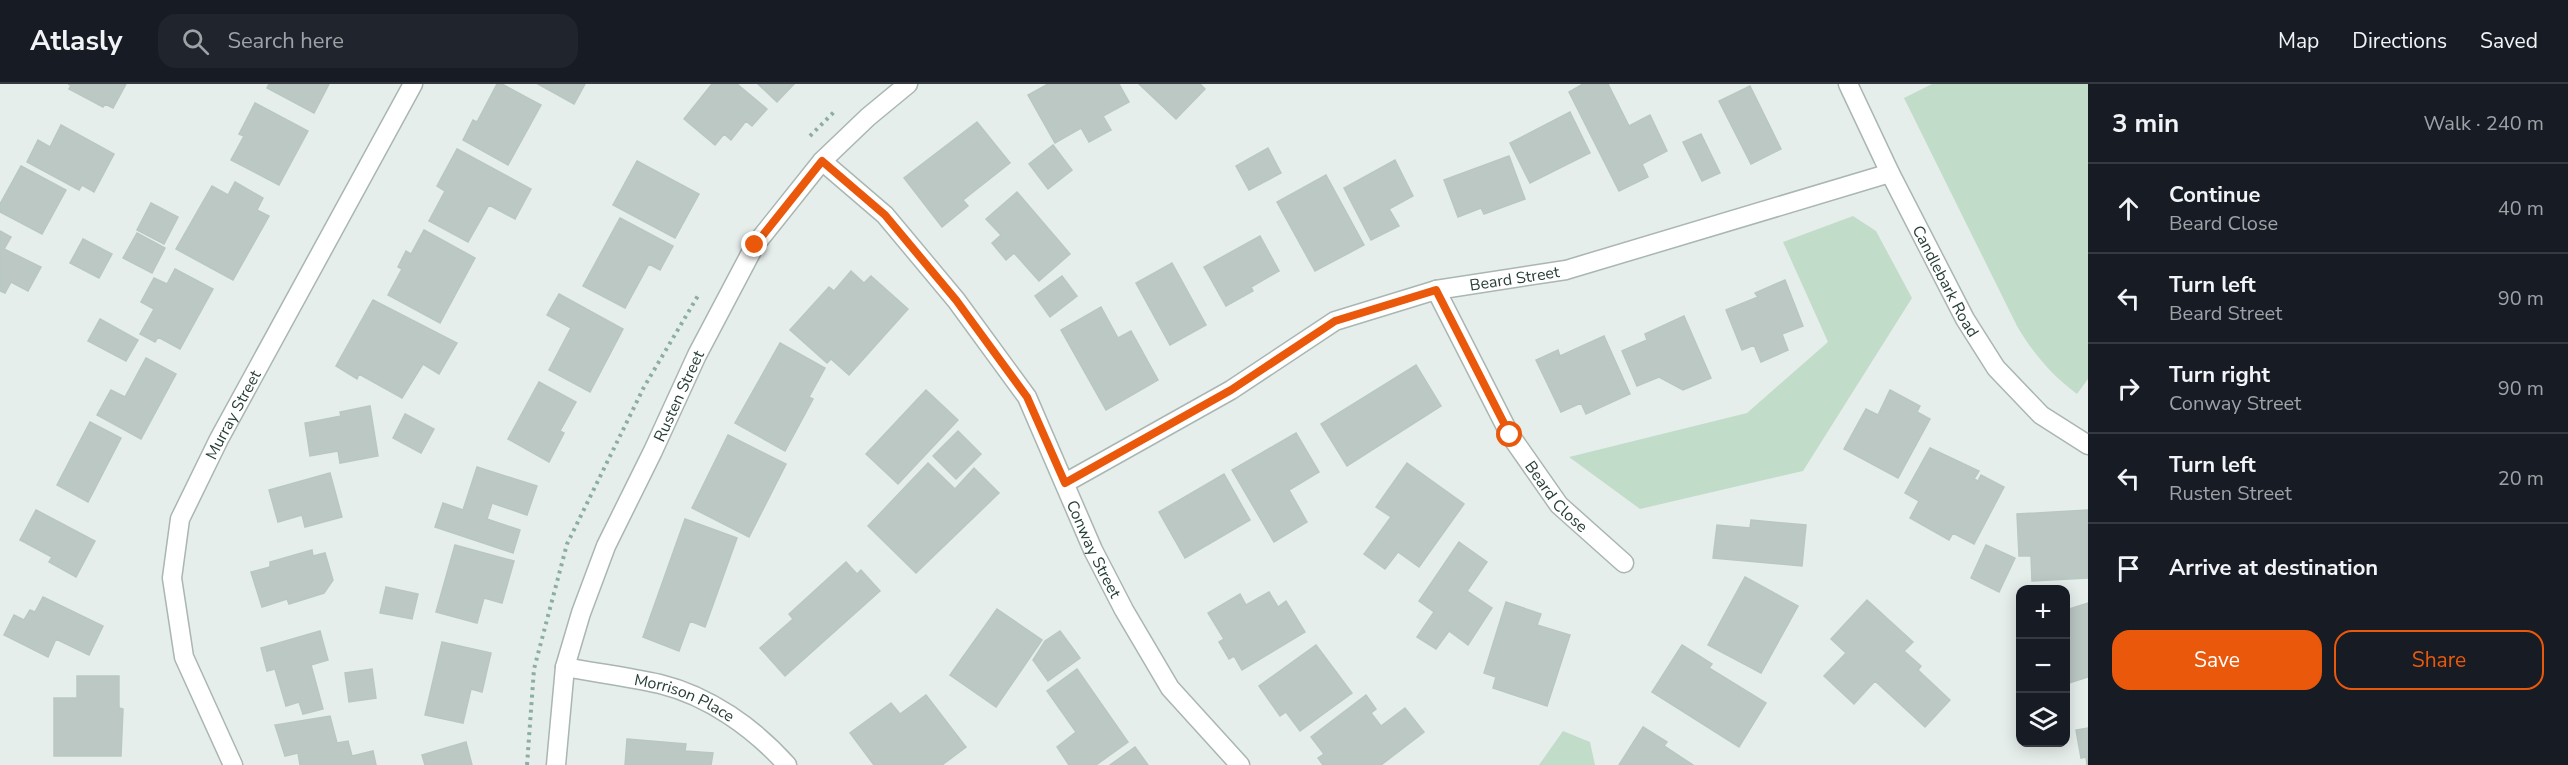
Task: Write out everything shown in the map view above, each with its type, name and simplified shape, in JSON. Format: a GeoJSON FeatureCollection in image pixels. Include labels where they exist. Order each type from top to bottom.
{"type":"FeatureCollection","features":[{"type":"Feature","properties":{"kind":"street","name":"Murray Street"},"geometry":{"type":"LineString","coordinates":[[233,765],[184,657],[172,578],[180,519],[219,439],[412,84]]}},
{"type":"Feature","properties":{"kind":"street","name":"Rusten Street"},"geometry":{"type":"LineString","coordinates":[[556,765],[565,667],[606,546],[697,355],[755,245],[822,161],[868,117],[908,84]]}},
{"type":"Feature","properties":{"kind":"street","name":"Candlebark Road"},"geometry":{"type":"LineString","coordinates":[[1848,84],[1890,173],[1965,320],[1996,368],[2041,415],[2088,445]]}},
{"type":"Feature","properties":{"kind":"street","name":"Conway Street"},"geometry":{"type":"LineString","coordinates":[[822,161],[885,215],[956,300],[1027,397],[1093,550],[1124,610],[1170,688],[1240,765]]}},
{"type":"Feature","properties":{"kind":"street","name":"Beard Street"},"geometry":{"type":"LineString","coordinates":[[1065,483],[1231,390],[1335,321],[1436,290],[1566,270],[1890,173]]}},
{"type":"Feature","properties":{"kind":"street","name":"Beard Close"},"geometry":{"type":"LineString","coordinates":[[1436,290],[1510,435],[1559,505],[1624,564]]}},
{"type":"Feature","properties":{"kind":"street","name":"Morrison Place"},"geometry":{"type":"LineString","coordinates":[[565,667],[661,684],[693,696],[751,730],[787,765]]}},
{"type":"Feature","properties":{"kind":"green space"},"geometry":{"type":"Polygon","coordinates":[[[1932,84],[2088,84],[2088,379],[2077,394],[2043,363],[2017,326],[1904,98],[1932,84]]]}},
{"type":"Feature","properties":{"kind":"green space"},"geometry":{"type":"Polygon","coordinates":[[[1853,216],[1876,231],[1912,298],[1803,471],[1640,509],[1569,457],[1747,413],[1828,342],[1783,242],[1853,216]]]}},
{"type":"Feature","properties":{"kind":"green space"},"geometry":{"type":"Polygon","coordinates":[[[1563,731],[1590,742],[1595,765],[1539,765],[1563,731]]]}},
{"type":"Feature","properties":{"kind":"building"},"geometry":{"type":"Polygon","coordinates":[[[68,84],[126,84],[113,108],[105,104],[103,107],[69,89],[71,85],[68,84]]]}},
{"type":"Feature","properties":{"kind":"building"},"geometry":{"type":"Polygon","coordinates":[[[269,84],[329,84],[314,113],[267,88],[269,84]]]}},
{"type":"Feature","properties":{"kind":"building"},"geometry":{"type":"Polygon","coordinates":[[[497,84],[502,84],[541,105],[508,165],[463,140],[473,120],[477,122],[497,84]]]}},
{"type":"Feature","properties":{"kind":"building"},"geometry":{"type":"Polygon","coordinates":[[[538,84],[585,84],[574,104],[538,84]]]}},
{"type":"Feature","properties":{"kind":"building"},"geometry":{"type":"Polygon","coordinates":[[[712,84],[737,84],[767,109],[752,126],[746,121],[731,140],[724,134],[715,145],[684,119],[712,84]]]}},
{"type":"Feature","properties":{"kind":"building"},"geometry":{"type":"Polygon","coordinates":[[[758,84],[794,84],[777,102],[758,84]]]}},
{"type":"Feature","properties":{"kind":"building"},"geometry":{"type":"Polygon","coordinates":[[[1048,84],[1119,84],[1129,102],[1103,116],[1111,130],[1089,142],[1081,128],[1055,143],[1028,95],[1048,84]]]}},
{"type":"Feature","properties":{"kind":"building"},"geometry":{"type":"Polygon","coordinates":[[[1139,84],[1200,84],[1205,89],[1176,119],[1139,84]]]}},
{"type":"Feature","properties":{"kind":"building"},"geometry":{"type":"Polygon","coordinates":[[[1583,84],[1608,84],[1629,126],[1650,115],[1667,151],[1642,164],[1648,177],[1619,191],[1569,92],[1583,84]]]}},
{"type":"Feature","properties":{"kind":"building"},"geometry":{"type":"Polygon","coordinates":[[[1750,86],[1781,149],[1751,164],[1719,101],[1750,86]]]}},
{"type":"Feature","properties":{"kind":"building"},"geometry":{"type":"Polygon","coordinates":[[[255,103],[308,131],[279,185],[231,160],[244,136],[239,134],[255,103]]]}},
{"type":"Feature","properties":{"kind":"building"},"geometry":{"type":"Polygon","coordinates":[[[1570,112],[1590,153],[1530,183],[1510,143],[1570,112]]]}},
{"type":"Feature","properties":{"kind":"building"},"geometry":{"type":"Polygon","coordinates":[[[977,122],[1010,163],[963,200],[968,206],[942,227],[904,178],[977,122]]]}},
{"type":"Feature","properties":{"kind":"building"},"geometry":{"type":"Polygon","coordinates":[[[61,125],[114,154],[94,192],[82,185],[79,190],[27,162],[38,140],[50,147],[61,125]]]}},
{"type":"Feature","properties":{"kind":"building"},"geometry":{"type":"Polygon","coordinates":[[[1701,134],[1720,173],[1702,181],[1683,142],[1701,134]]]}},
{"type":"Feature","properties":{"kind":"building"},"geometry":{"type":"Polygon","coordinates":[[[1053,145],[1072,170],[1048,189],[1029,164],[1053,145]]]}},
{"type":"Feature","properties":{"kind":"building"},"geometry":{"type":"Polygon","coordinates":[[[1268,148],[1281,173],[1249,190],[1236,166],[1268,148]]]}},
{"type":"Feature","properties":{"kind":"building"},"geometry":{"type":"Polygon","coordinates":[[[457,149],[531,189],[515,219],[489,205],[468,242],[429,221],[445,191],[437,186],[457,149]]]}},
{"type":"Feature","properties":{"kind":"building"},"geometry":{"type":"Polygon","coordinates":[[[1509,156],[1525,199],[1484,214],[1481,208],[1458,217],[1444,180],[1509,156]]]}},
{"type":"Feature","properties":{"kind":"building"},"geometry":{"type":"Polygon","coordinates":[[[1395,160],[1413,196],[1389,209],[1399,226],[1371,240],[1344,188],[1395,160]]]}},
{"type":"Feature","properties":{"kind":"building"},"geometry":{"type":"Polygon","coordinates":[[[637,161],[699,194],[675,238],[613,205],[637,161]]]}},
{"type":"Feature","properties":{"kind":"building"},"geometry":{"type":"Polygon","coordinates":[[[21,166],[66,190],[42,234],[0,212],[0,204],[21,166]]]}},
{"type":"Feature","properties":{"kind":"building"},"geometry":{"type":"Polygon","coordinates":[[[1326,175],[1364,245],[1315,271],[1277,202],[1326,175]]]}},
{"type":"Feature","properties":{"kind":"building"},"geometry":{"type":"Polygon","coordinates":[[[235,182],[263,198],[257,210],[269,216],[233,280],[176,249],[212,186],[228,195],[235,182]]]}},
{"type":"Feature","properties":{"kind":"building"},"geometry":{"type":"Polygon","coordinates":[[[1017,192],[1070,254],[1039,281],[1014,253],[1006,260],[992,243],[1001,235],[986,219],[1017,192]]]}},
{"type":"Feature","properties":{"kind":"building"},"geometry":{"type":"Polygon","coordinates":[[[151,203],[178,217],[164,244],[137,230],[151,203]]]}},
{"type":"Feature","properties":{"kind":"building"},"geometry":{"type":"Polygon","coordinates":[[[620,218],[673,246],[660,270],[649,264],[625,308],[583,286],[620,218]]]}},
{"type":"Feature","properties":{"kind":"building"},"geometry":{"type":"Polygon","coordinates":[[[424,230],[475,258],[440,323],[388,295],[402,269],[398,267],[406,251],[411,254],[424,230]]]}},
{"type":"Feature","properties":{"kind":"building"},"geometry":{"type":"Polygon","coordinates":[[[0,231],[11,237],[4,249],[41,267],[28,291],[11,282],[5,293],[0,291],[0,231]]]}},
{"type":"Feature","properties":{"kind":"building"},"geometry":{"type":"Polygon","coordinates":[[[137,233],[165,248],[152,273],[123,258],[137,233]]]}},
{"type":"Feature","properties":{"kind":"building"},"geometry":{"type":"Polygon","coordinates":[[[1260,236],[1279,271],[1251,287],[1253,291],[1226,306],[1204,267],[1260,236]]]}},
{"type":"Feature","properties":{"kind":"building"},"geometry":{"type":"Polygon","coordinates":[[[83,239],[112,254],[99,278],[70,263],[83,239]]]}},
{"type":"Feature","properties":{"kind":"building"},"geometry":{"type":"Polygon","coordinates":[[[1172,263],[1206,325],[1170,345],[1136,283],[1172,263]]]}},
{"type":"Feature","properties":{"kind":"building"},"geometry":{"type":"Polygon","coordinates":[[[175,269],[213,289],[180,349],[158,337],[155,342],[140,334],[154,309],[141,302],[154,278],[167,284],[175,269]]]}},
{"type":"Feature","properties":{"kind":"building"},"geometry":{"type":"Polygon","coordinates":[[[851,271],[864,283],[871,276],[908,309],[849,375],[831,359],[827,363],[790,330],[829,287],[834,291],[851,271]]]}},
{"type":"Feature","properties":{"kind":"building"},"geometry":{"type":"Polygon","coordinates":[[[1062,276],[1077,296],[1050,317],[1035,296],[1062,276]]]}},
{"type":"Feature","properties":{"kind":"building"},"geometry":{"type":"Polygon","coordinates":[[[1785,280],[1803,326],[1782,334],[1788,350],[1761,362],[1754,345],[1742,350],[1726,310],[1758,297],[1755,293],[1785,280]]]}},
{"type":"Feature","properties":{"kind":"building"},"geometry":{"type":"Polygon","coordinates":[[[559,294],[623,329],[590,392],[549,370],[571,328],[547,315],[559,294]]]}},
{"type":"Feature","properties":{"kind":"building"},"geometry":{"type":"Polygon","coordinates":[[[373,300],[457,343],[439,374],[423,364],[402,398],[359,374],[357,379],[336,366],[373,300]]]}},
{"type":"Feature","properties":{"kind":"building"},"geometry":{"type":"Polygon","coordinates":[[[1101,307],[1118,338],[1131,331],[1158,380],[1106,410],[1061,330],[1101,307]]]}},
{"type":"Feature","properties":{"kind":"building"},"geometry":{"type":"Polygon","coordinates":[[[1684,316],[1711,378],[1683,390],[1659,377],[1637,386],[1622,351],[1647,340],[1645,334],[1684,316]]]}},
{"type":"Feature","properties":{"kind":"building"},"geometry":{"type":"Polygon","coordinates":[[[100,319],[138,340],[126,361],[88,341],[100,319]]]}},
{"type":"Feature","properties":{"kind":"building"},"geometry":{"type":"Polygon","coordinates":[[[1604,336],[1630,394],[1586,414],[1581,403],[1561,412],[1536,360],[1558,350],[1560,356],[1604,336]]]}},
{"type":"Feature","properties":{"kind":"building"},"geometry":{"type":"Polygon","coordinates":[[[780,343],[825,368],[809,397],[813,399],[785,451],[735,423],[780,343]]]}},
{"type":"Feature","properties":{"kind":"building"},"geometry":{"type":"Polygon","coordinates":[[[146,358],[176,374],[141,439],[97,415],[111,390],[125,397],[146,358]]]}},
{"type":"Feature","properties":{"kind":"building"},"geometry":{"type":"Polygon","coordinates":[[[1416,365],[1441,406],[1347,466],[1321,424],[1416,365]]]}},
{"type":"Feature","properties":{"kind":"building"},"geometry":{"type":"Polygon","coordinates":[[[539,382],[576,402],[560,431],[564,433],[549,462],[508,439],[539,382]]]}},
{"type":"Feature","properties":{"kind":"building"},"geometry":{"type":"Polygon","coordinates":[[[926,390],[958,420],[898,484],[866,454],[926,390]]]}},
{"type":"Feature","properties":{"kind":"building"},"geometry":{"type":"Polygon","coordinates":[[[1890,390],[1920,406],[1917,412],[1930,419],[1898,478],[1844,449],[1866,409],[1878,415],[1890,390]]]}},
{"type":"Feature","properties":{"kind":"building"},"geometry":{"type":"Polygon","coordinates":[[[370,406],[378,456],[340,463],[338,451],[310,456],[305,423],[341,416],[340,412],[370,406]]]}},
{"type":"Feature","properties":{"kind":"building"},"geometry":{"type":"Polygon","coordinates":[[[405,414],[434,429],[421,453],[393,438],[405,414]]]}},
{"type":"Feature","properties":{"kind":"building"},"geometry":{"type":"Polygon","coordinates":[[[90,422],[121,438],[88,502],[57,485],[90,422]]]}},
{"type":"Feature","properties":{"kind":"building"},"geometry":{"type":"Polygon","coordinates":[[[958,431],[981,454],[956,479],[933,456],[958,431]]]}},
{"type":"Feature","properties":{"kind":"building"},"geometry":{"type":"Polygon","coordinates":[[[1296,433],[1319,472],[1289,490],[1307,522],[1274,542],[1232,470],[1296,433]]]}},
{"type":"Feature","properties":{"kind":"building"},"geometry":{"type":"Polygon","coordinates":[[[728,435],[786,464],[749,537],[692,508],[728,435]]]}},
{"type":"Feature","properties":{"kind":"building"},"geometry":{"type":"Polygon","coordinates":[[[1930,448],[1979,471],[1974,479],[1978,481],[1981,475],[2004,487],[1974,544],[1953,533],[1949,540],[1910,518],[1919,501],[1905,493],[1930,448]]]}},
{"type":"Feature","properties":{"kind":"building"},"geometry":{"type":"Polygon","coordinates":[[[928,463],[955,489],[974,468],[999,493],[916,573],[868,526],[928,463]]]}},
{"type":"Feature","properties":{"kind":"building"},"geometry":{"type":"Polygon","coordinates":[[[1407,463],[1464,504],[1419,567],[1398,552],[1385,569],[1364,554],[1391,517],[1376,507],[1407,463]]]}},
{"type":"Feature","properties":{"kind":"building"},"geometry":{"type":"Polygon","coordinates":[[[477,467],[537,486],[527,515],[492,503],[487,519],[520,530],[513,553],[435,527],[443,503],[463,510],[477,467]]]}},
{"type":"Feature","properties":{"kind":"building"},"geometry":{"type":"Polygon","coordinates":[[[330,473],[342,517],[305,527],[302,515],[278,522],[269,490],[330,473]]]}},
{"type":"Feature","properties":{"kind":"building"},"geometry":{"type":"Polygon","coordinates":[[[1224,474],[1250,520],[1185,558],[1159,512],[1224,474]]]}},
{"type":"Feature","properties":{"kind":"building"},"geometry":{"type":"Polygon","coordinates":[[[36,510],[95,541],[76,577],[49,562],[52,557],[20,540],[36,510]]]}},
{"type":"Feature","properties":{"kind":"building"},"geometry":{"type":"Polygon","coordinates":[[[2088,510],[2088,578],[2032,581],[2031,556],[2019,556],[2017,514],[2088,510]]]}},
{"type":"Feature","properties":{"kind":"building"},"geometry":{"type":"Polygon","coordinates":[[[685,519],[737,538],[705,627],[690,621],[679,651],[643,637],[685,519]]]}},
{"type":"Feature","properties":{"kind":"building"},"geometry":{"type":"Polygon","coordinates":[[[1751,520],[1806,525],[1802,566],[1713,558],[1717,525],[1750,528],[1751,520]]]}},
{"type":"Feature","properties":{"kind":"building"},"geometry":{"type":"Polygon","coordinates":[[[1459,542],[1487,562],[1467,591],[1492,608],[1468,645],[1449,631],[1436,649],[1417,637],[1434,612],[1419,601],[1459,542]]]}},
{"type":"Feature","properties":{"kind":"building"},"geometry":{"type":"Polygon","coordinates":[[[455,545],[514,561],[502,603],[484,598],[477,623],[436,612],[455,545]]]}},
{"type":"Feature","properties":{"kind":"building"},"geometry":{"type":"Polygon","coordinates":[[[1986,545],[2015,558],[1999,592],[1971,578],[1986,545]]]}},
{"type":"Feature","properties":{"kind":"building"},"geometry":{"type":"Polygon","coordinates":[[[312,550],[313,556],[325,553],[333,580],[324,593],[289,604],[287,599],[262,607],[251,572],[270,567],[270,562],[312,550]]]}},
{"type":"Feature","properties":{"kind":"building"},"geometry":{"type":"Polygon","coordinates":[[[846,562],[857,574],[861,570],[880,591],[785,676],[760,648],[793,619],[789,614],[846,562]]]}},
{"type":"Feature","properties":{"kind":"building"},"geometry":{"type":"Polygon","coordinates":[[[1745,577],[1798,606],[1761,673],[1708,645],[1745,577]]]}},
{"type":"Feature","properties":{"kind":"building"},"geometry":{"type":"Polygon","coordinates":[[[386,587],[418,594],[412,619],[380,613],[386,587]]]}},
{"type":"Feature","properties":{"kind":"building"},"geometry":{"type":"Polygon","coordinates":[[[1269,592],[1278,607],[1286,601],[1305,632],[1242,670],[1234,656],[1229,659],[1219,642],[1224,639],[1208,613],[1240,594],[1246,605],[1269,592]]]}},
{"type":"Feature","properties":{"kind":"building"},"geometry":{"type":"Polygon","coordinates":[[[43,597],[103,626],[89,655],[56,639],[48,657],[4,635],[14,615],[24,620],[30,610],[35,612],[43,597]]]}},
{"type":"Feature","properties":{"kind":"building"},"geometry":{"type":"Polygon","coordinates":[[[1867,600],[1913,642],[1904,651],[1921,666],[1918,670],[1950,700],[1925,727],[1875,681],[1854,704],[1824,676],[1846,653],[1831,639],[1867,600]]]}},
{"type":"Feature","properties":{"kind":"building"},"geometry":{"type":"Polygon","coordinates":[[[1506,602],[1541,614],[1537,625],[1570,635],[1547,706],[1493,688],[1496,677],[1484,673],[1506,602]]]}},
{"type":"Feature","properties":{"kind":"building"},"geometry":{"type":"Polygon","coordinates":[[[2088,603],[2088,677],[2070,683],[2070,639],[2070,609],[2088,603]]]}},
{"type":"Feature","properties":{"kind":"building"},"geometry":{"type":"Polygon","coordinates":[[[997,609],[1042,640],[996,707],[950,675],[997,609]]]}},
{"type":"Feature","properties":{"kind":"building"},"geometry":{"type":"Polygon","coordinates":[[[320,631],[328,660],[311,665],[323,709],[303,714],[299,702],[286,706],[275,669],[267,671],[261,648],[320,631]]]}},
{"type":"Feature","properties":{"kind":"building"},"geometry":{"type":"Polygon","coordinates":[[[1060,631],[1080,658],[1048,681],[1033,660],[1045,641],[1060,631]]]}},
{"type":"Feature","properties":{"kind":"building"},"geometry":{"type":"Polygon","coordinates":[[[442,642],[491,653],[482,692],[471,689],[463,723],[425,715],[442,642]]]}},
{"type":"Feature","properties":{"kind":"building"},"geometry":{"type":"Polygon","coordinates":[[[1316,645],[1352,693],[1300,731],[1286,712],[1280,716],[1259,686],[1316,645]]]}},
{"type":"Feature","properties":{"kind":"building"},"geometry":{"type":"Polygon","coordinates":[[[1682,645],[1712,664],[1709,668],[1766,703],[1739,747],[1652,692],[1682,645]]]}},
{"type":"Feature","properties":{"kind":"building"},"geometry":{"type":"Polygon","coordinates":[[[372,669],[376,698],[349,702],[345,673],[372,669]]]}},
{"type":"Feature","properties":{"kind":"building"},"geometry":{"type":"Polygon","coordinates":[[[1077,669],[1128,742],[1096,765],[1069,765],[1057,747],[1076,732],[1047,691],[1077,669]]]}},
{"type":"Feature","properties":{"kind":"building"},"geometry":{"type":"Polygon","coordinates":[[[77,676],[119,676],[119,708],[123,709],[121,756],[54,756],[54,698],[77,698],[77,676]]]}},
{"type":"Feature","properties":{"kind":"building"},"geometry":{"type":"Polygon","coordinates":[[[926,695],[966,747],[942,765],[874,765],[850,733],[891,703],[900,714],[926,695]]]}},
{"type":"Feature","properties":{"kind":"building"},"geometry":{"type":"Polygon","coordinates":[[[1366,695],[1376,709],[1371,713],[1381,726],[1405,708],[1424,732],[1381,765],[1323,765],[1318,758],[1324,754],[1311,737],[1366,695]]]}},
{"type":"Feature","properties":{"kind":"building"},"geometry":{"type":"Polygon","coordinates":[[[330,716],[337,743],[348,741],[352,756],[373,751],[376,765],[300,765],[298,753],[285,756],[275,725],[330,716]]]}},
{"type":"Feature","properties":{"kind":"building"},"geometry":{"type":"Polygon","coordinates":[[[1643,727],[1667,742],[1664,746],[1693,765],[1619,765],[1643,727]]]}},
{"type":"Feature","properties":{"kind":"building"},"geometry":{"type":"Polygon","coordinates":[[[2088,728],[2087,765],[2086,757],[2081,758],[2076,730],[2088,728]]]}},
{"type":"Feature","properties":{"kind":"building"},"geometry":{"type":"Polygon","coordinates":[[[627,739],[686,744],[685,751],[713,753],[711,765],[625,765],[627,739]]]}},
{"type":"Feature","properties":{"kind":"building"},"geometry":{"type":"Polygon","coordinates":[[[466,742],[472,765],[425,765],[422,755],[466,742]]]}},
{"type":"Feature","properties":{"kind":"building"},"geometry":{"type":"Polygon","coordinates":[[[1135,747],[1148,765],[1110,765],[1135,747]]]}},
{"type":"Feature","properties":{"kind":"route"},"geometry":{"type":"LineString","coordinates":[[755,245],[822,161],[885,215],[956,300],[1027,397],[1065,483],[1231,390],[1335,321],[1436,290],[1510,435]]}}]}
